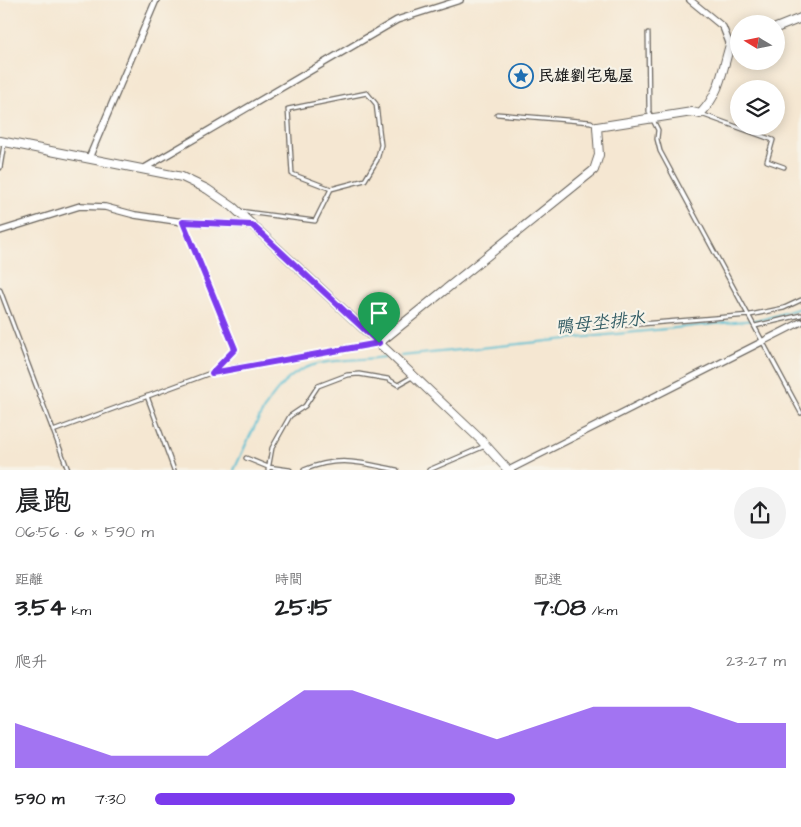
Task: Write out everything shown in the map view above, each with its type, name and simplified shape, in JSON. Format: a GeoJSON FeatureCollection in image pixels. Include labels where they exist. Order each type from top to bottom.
{"type":"FeatureCollection","features":[{"type":"Feature","properties":{"kind":"street"},"geometry":{"type":"LineString","coordinates":[[89,158],[156,0]]}},
{"type":"Feature","properties":{"kind":"street"},"geometry":{"type":"LineString","coordinates":[[143,169],[397,20],[460,0]]}},
{"type":"Feature","properties":{"kind":"street"},"geometry":{"type":"LineString","coordinates":[[379,343],[594,170],[599,156],[597,127],[692,112],[700,114],[711,103],[719,86],[730,45],[723,27],[690,0]]}},
{"type":"Feature","properties":{"kind":"street"},"geometry":{"type":"LineString","coordinates":[[785,24],[801,18]]}},
{"type":"Feature","properties":{"kind":"street"},"geometry":{"type":"LineString","coordinates":[[2,142],[182,177],[207,189],[252,225],[379,343],[509,470],[801,322]]}},
{"type":"Feature","properties":{"kind":"street"},"geometry":{"type":"LineString","coordinates":[[0,231],[80,206],[106,206],[135,215],[183,222],[252,225]]}},
{"type":"Feature","properties":{"kind":"lane"},"geometry":{"type":"LineString","coordinates":[[648,33],[650,112],[658,130],[657,139],[660,151],[750,315],[801,413]]}},
{"type":"Feature","properties":{"kind":"lane"},"geometry":{"type":"LineString","coordinates":[[236,211],[315,220],[331,188],[364,180],[377,160],[381,145],[376,104],[367,93],[288,109],[292,174],[331,188]]}},
{"type":"Feature","properties":{"kind":"lane"},"geometry":{"type":"LineString","coordinates":[[498,114],[592,122],[597,127]]}},
{"type":"Feature","properties":{"kind":"lane"},"geometry":{"type":"LineString","coordinates":[[700,114],[774,140],[767,161],[784,167]]}},
{"type":"Feature","properties":{"kind":"lane"},"geometry":{"type":"LineString","coordinates":[[0,168],[2,142]]}},
{"type":"Feature","properties":{"kind":"lane"},"geometry":{"type":"LineString","coordinates":[[183,222],[235,349],[212,373]]}},
{"type":"Feature","properties":{"kind":"lane"},"geometry":{"type":"LineString","coordinates":[[0,290],[68,470]]}},
{"type":"Feature","properties":{"kind":"lane"},"geometry":{"type":"LineString","coordinates":[[592,328],[750,315],[784,308],[801,300]]}},
{"type":"Feature","properties":{"kind":"lane"},"geometry":{"type":"LineString","coordinates":[[755,326],[801,315]]}},
{"type":"Feature","properties":{"kind":"lane"},"geometry":{"type":"LineString","coordinates":[[53,431],[212,373],[379,343]]}},
{"type":"Feature","properties":{"kind":"lane"},"geometry":{"type":"LineString","coordinates":[[268,468],[272,448],[290,416],[305,406],[318,386],[326,381],[347,374],[388,379],[398,385],[414,376]]}},
{"type":"Feature","properties":{"kind":"lane"},"geometry":{"type":"LineString","coordinates":[[147,396],[174,470]]}},
{"type":"Feature","properties":{"kind":"lane"},"geometry":{"type":"LineString","coordinates":[[429,470],[486,446]]}},
{"type":"Feature","properties":{"kind":"lane"},"geometry":{"type":"LineString","coordinates":[[246,458],[268,468],[290,470]]}},
{"type":"Feature","properties":{"kind":"lane"},"geometry":{"type":"LineString","coordinates":[[304,470],[324,461],[340,460],[397,470]]}},
{"type":"Feature","properties":{"kind":"waterway","name":"鴨母坔排水"},"geometry":{"type":"LineString","coordinates":[[401,356],[764,319],[801,308]]}},
{"type":"Feature","properties":{"kind":"waterway","name":"鴨母坔排水"},"geometry":{"type":"LineString","coordinates":[[234,470],[265,407],[276,392],[301,370],[317,364],[334,361],[386,357]]}},
{"type":"Feature","properties":{"kind":"place","name":"民雄劉宅鬼屋"},"geometry":{"type":"Point","coordinates":[521,76]}},
{"type":"Feature","properties":{"kind":"route"},"geometry":{"type":"LineString","coordinates":[[183,222],[252,225],[379,343],[212,373],[235,349],[183,222]]}}]}
